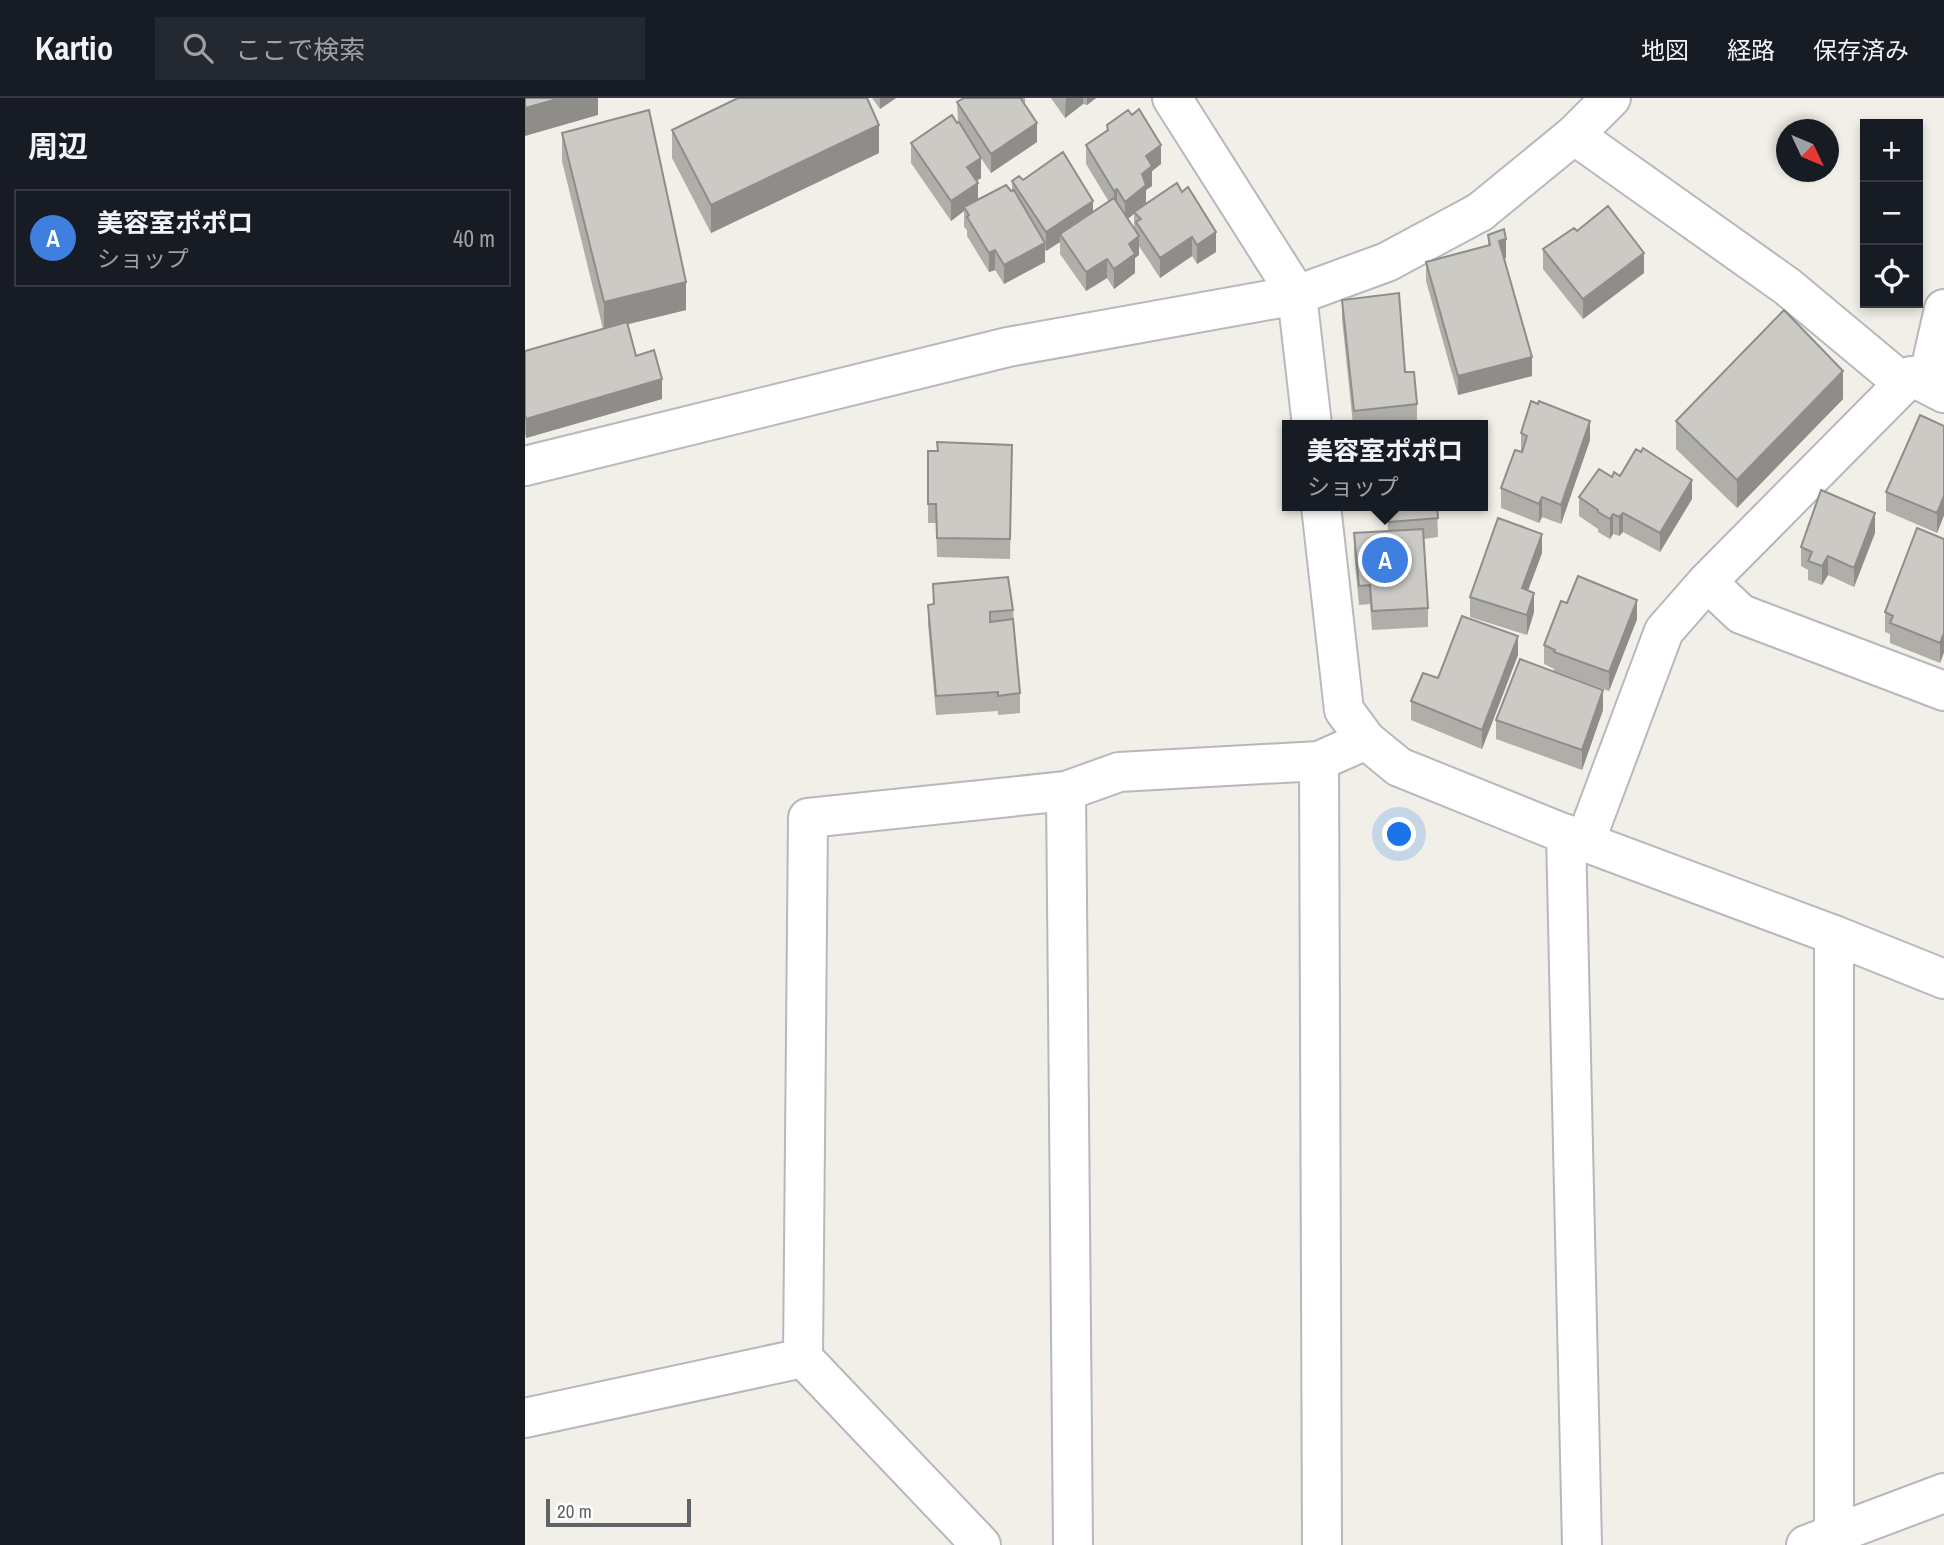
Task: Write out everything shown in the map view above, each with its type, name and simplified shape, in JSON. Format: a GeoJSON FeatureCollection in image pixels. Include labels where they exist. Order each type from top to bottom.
{"type":"FeatureCollection","features":[{"type":"Feature","properties":{"kind":"street"},"geometry":{"type":"LineString","coordinates":[[1172,98],[1297,295],[1310,420]]}},
{"type":"Feature","properties":{"kind":"street"},"geometry":{"type":"LineString","coordinates":[[525,466],[1008,347],[1297,295],[1387,262],[1480,212],[1574,135],[1611,98]]}},
{"type":"Feature","properties":{"kind":"street"},"geometry":{"type":"LineString","coordinates":[[1574,135],[1925,387]]}},
{"type":"Feature","properties":{"kind":"street"},"geometry":{"type":"LineString","coordinates":[[1582,1545],[1576,838],[1664,631],[1707,582],[1925,387],[1944,309]]}},
{"type":"Feature","properties":{"kind":"street"},"geometry":{"type":"LineString","coordinates":[[1322,511],[1344,710],[1366,740],[1399,767],[1944,979]]}},
{"type":"Feature","properties":{"kind":"street"},"geometry":{"type":"LineString","coordinates":[[1707,582],[1741,614],[1944,691]]}},
{"type":"Feature","properties":{"kind":"street"},"geometry":{"type":"LineString","coordinates":[[981,1545],[803,1358],[808,818],[1066,791],[1119,772],[1319,761],[1366,740]]}},
{"type":"Feature","properties":{"kind":"street"},"geometry":{"type":"LineString","coordinates":[[1319,761],[1322,1545]]}},
{"type":"Feature","properties":{"kind":"street"},"geometry":{"type":"LineString","coordinates":[[1066,791],[1073,1545]]}},
{"type":"Feature","properties":{"kind":"street"},"geometry":{"type":"LineString","coordinates":[[1834,935],[1820,1539],[1944,1493]]}},
{"type":"Feature","properties":{"kind":"street"},"geometry":{"type":"LineString","coordinates":[[525,1418],[803,1358]]}},
{"type":"Feature","properties":{"kind":"building"},"geometry":{"type":"Polygon","coordinates":[[[525,98],[561,98],[525,108],[525,98]]]}},
{"type":"Feature","properties":{"kind":"building"},"geometry":{"type":"Polygon","coordinates":[[[738,98],[867,98],[879,125],[711,205],[672,130],[738,98]]]}},
{"type":"Feature","properties":{"kind":"building"},"geometry":{"type":"Polygon","coordinates":[[[964,98],[1022,98],[1037,123],[991,154],[957,102],[964,98]]]}},
{"type":"Feature","properties":{"kind":"building"},"geometry":{"type":"Polygon","coordinates":[[[1139,109],[1161,145],[1146,156],[1152,166],[1142,174],[1146,185],[1125,202],[1117,189],[1114,191],[1086,145],[1108,130],[1107,125],[1128,110],[1132,115],[1139,109]]]}},
{"type":"Feature","properties":{"kind":"building"},"geometry":{"type":"Polygon","coordinates":[[[649,110],[686,282],[604,302],[562,133],[649,110]]]}},
{"type":"Feature","properties":{"kind":"building"},"geometry":{"type":"Polygon","coordinates":[[[952,115],[981,158],[967,167],[978,183],[951,201],[911,143],[952,115]]]}},
{"type":"Feature","properties":{"kind":"building"},"geometry":{"type":"Polygon","coordinates":[[[1063,152],[1093,201],[1046,232],[1012,181],[1019,176],[1023,180],[1063,152]]]}},
{"type":"Feature","properties":{"kind":"building"},"geometry":{"type":"Polygon","coordinates":[[[1177,183],[1182,192],[1188,187],[1216,232],[1197,245],[1192,237],[1160,258],[1136,222],[1141,219],[1134,212],[1177,183]]]}},
{"type":"Feature","properties":{"kind":"building"},"geometry":{"type":"Polygon","coordinates":[[[1006,185],[1011,191],[1014,190],[1045,243],[1004,265],[995,250],[989,253],[967,217],[969,215],[964,207],[1006,185]]]}},
{"type":"Feature","properties":{"kind":"building"},"geometry":{"type":"Polygon","coordinates":[[[1114,198],[1139,236],[1129,244],[1135,254],[1114,269],[1107,259],[1086,272],[1060,234],[1114,198]]]}},
{"type":"Feature","properties":{"kind":"building"},"geometry":{"type":"Polygon","coordinates":[[[1608,206],[1644,253],[1583,299],[1543,249],[1574,228],[1577,231],[1608,206]]]}},
{"type":"Feature","properties":{"kind":"building"},"geometry":{"type":"Polygon","coordinates":[[[1504,229],[1506,239],[1499,241],[1532,357],[1458,376],[1426,262],[1490,245],[1488,235],[1504,229]]]}},
{"type":"Feature","properties":{"kind":"building"},"geometry":{"type":"Polygon","coordinates":[[[1399,293],[1405,372],[1414,372],[1417,404],[1354,411],[1342,300],[1399,293]]]}},
{"type":"Feature","properties":{"kind":"building"},"geometry":{"type":"Polygon","coordinates":[[[1784,310],[1843,371],[1737,480],[1676,421],[1784,310]]]}},
{"type":"Feature","properties":{"kind":"building"},"geometry":{"type":"Polygon","coordinates":[[[627,322],[636,356],[654,350],[662,379],[526,419],[525,351],[627,322]]]}},
{"type":"Feature","properties":{"kind":"building"},"geometry":{"type":"Polygon","coordinates":[[[1531,401],[1538,404],[1539,401],[1590,421],[1561,505],[1542,497],[1539,504],[1501,488],[1515,450],[1522,452],[1527,436],[1521,433],[1531,401]]]}},
{"type":"Feature","properties":{"kind":"building"},"geometry":{"type":"Polygon","coordinates":[[[1920,415],[1944,426],[1944,496],[1937,513],[1886,492],[1920,415]]]}},
{"type":"Feature","properties":{"kind":"building"},"geometry":{"type":"Polygon","coordinates":[[[937,442],[1012,445],[1010,539],[937,538],[936,504],[928,504],[928,451],[938,451],[937,442]]]}},
{"type":"Feature","properties":{"kind":"building"},"geometry":{"type":"Polygon","coordinates":[[[1643,448],[1692,480],[1660,533],[1623,513],[1619,517],[1613,514],[1610,519],[1579,497],[1599,469],[1612,477],[1614,472],[1620,476],[1636,449],[1641,452],[1643,448]]]}},
{"type":"Feature","properties":{"kind":"building"},"geometry":{"type":"Polygon","coordinates":[[[1821,490],[1875,513],[1854,568],[1828,556],[1822,566],[1808,561],[1812,552],[1801,547],[1821,490]]]}},
{"type":"Feature","properties":{"kind":"building"},"geometry":{"type":"Polygon","coordinates":[[[1388,511],[1437,511],[1438,518],[1389,522],[1388,511]]]}},
{"type":"Feature","properties":{"kind":"building"},"geometry":{"type":"Polygon","coordinates":[[[1498,518],[1542,534],[1522,588],[1534,593],[1527,615],[1470,597],[1498,518]]]}},
{"type":"Feature","properties":{"kind":"building"},"geometry":{"type":"Polygon","coordinates":[[[1917,528],[1944,539],[1944,633],[1940,643],[1890,623],[1893,616],[1885,612],[1917,528]]]}},
{"type":"Feature","properties":{"kind":"building"},"geometry":{"type":"Polygon","coordinates":[[[1423,529],[1428,608],[1372,611],[1370,585],[1359,586],[1354,533],[1423,529]]]}},
{"type":"Feature","properties":{"kind":"building"},"geometry":{"type":"Polygon","coordinates":[[[1578,576],[1637,600],[1609,672],[1554,652],[1555,650],[1544,645],[1561,601],[1567,603],[1578,576]]]}},
{"type":"Feature","properties":{"kind":"building"},"geometry":{"type":"Polygon","coordinates":[[[1008,577],[1013,610],[990,612],[990,622],[1013,619],[1020,693],[998,696],[998,692],[936,696],[928,605],[934,604],[933,584],[1008,577]]]}},
{"type":"Feature","properties":{"kind":"building"},"geometry":{"type":"Polygon","coordinates":[[[1462,616],[1518,636],[1482,730],[1411,701],[1423,673],[1438,678],[1462,616]]]}},
{"type":"Feature","properties":{"kind":"building"},"geometry":{"type":"Polygon","coordinates":[[[1520,659],[1603,690],[1582,750],[1496,720],[1520,659]]]}},
{"type":"Feature","properties":{"kind":"place","name":"美容室ポポロ"},"geometry":{"type":"Point","coordinates":[1385,560]}}]}
